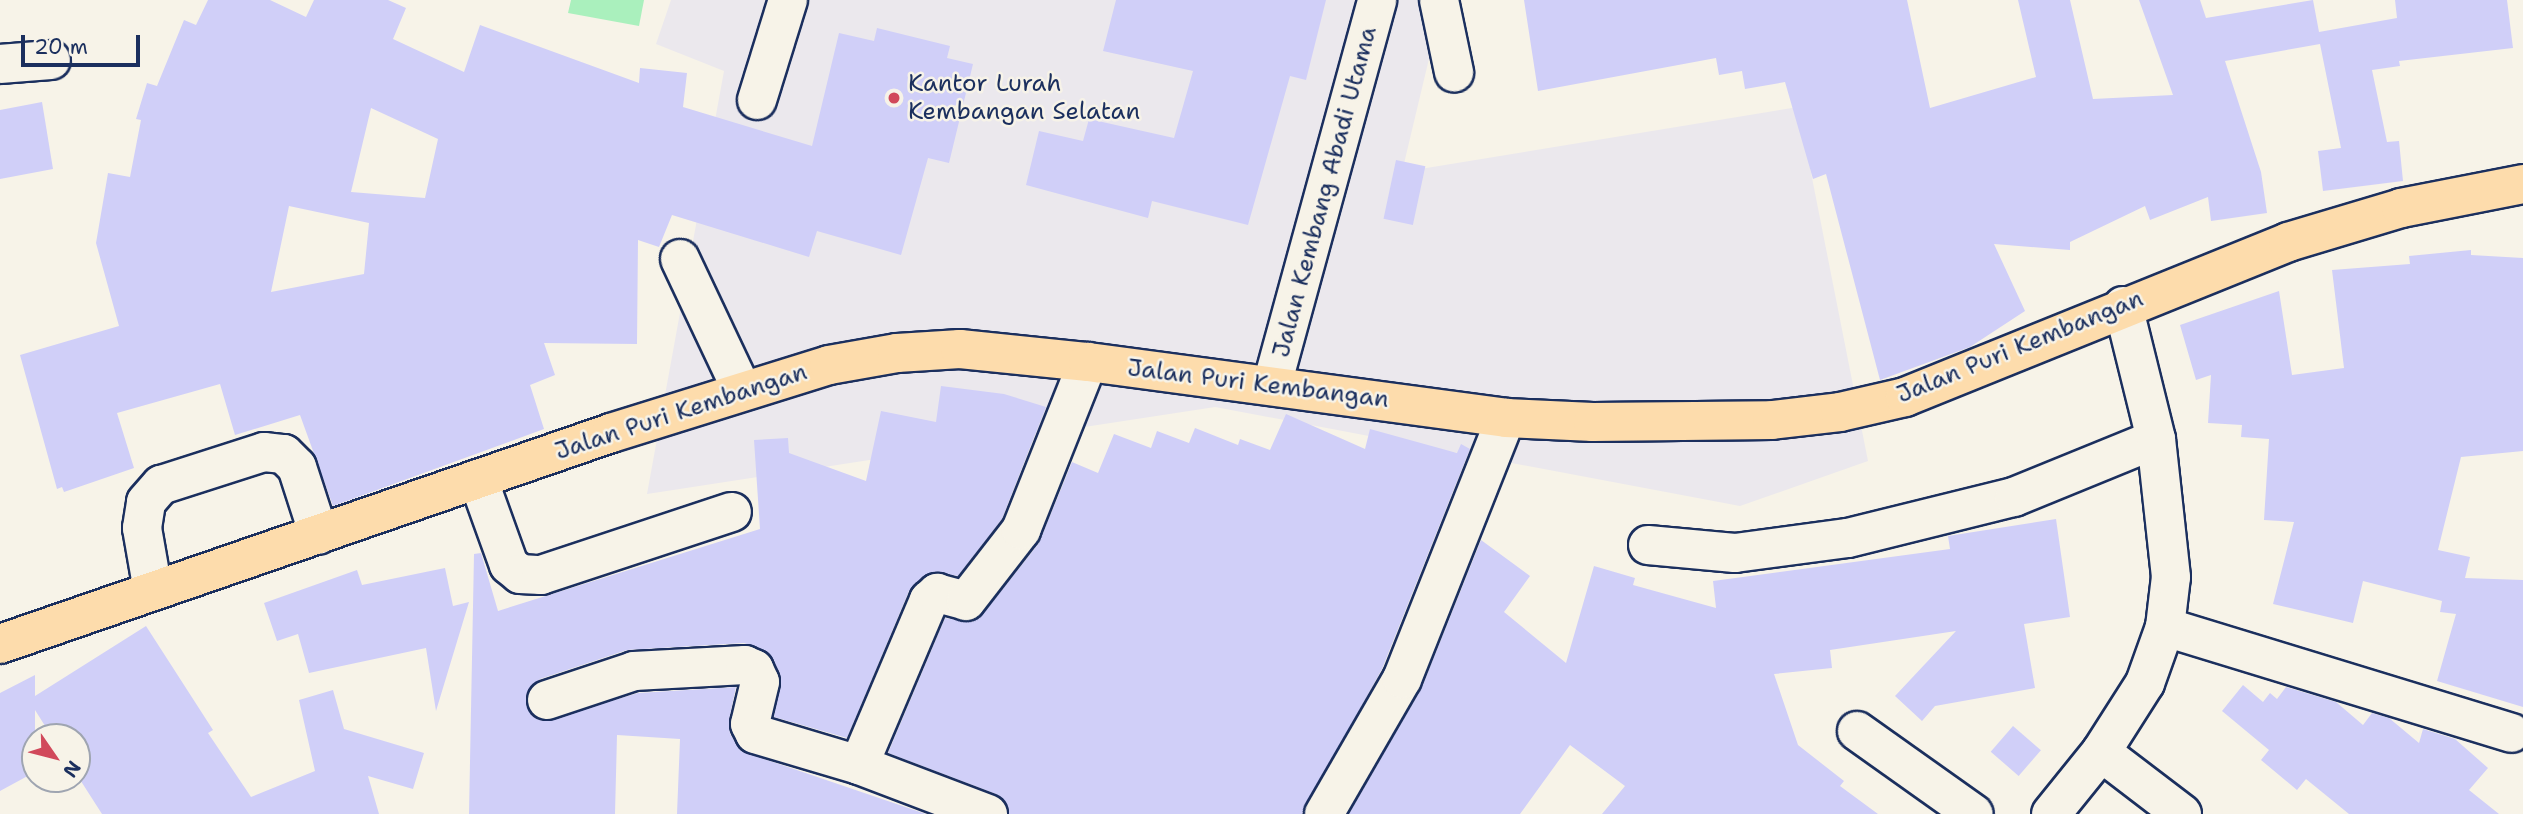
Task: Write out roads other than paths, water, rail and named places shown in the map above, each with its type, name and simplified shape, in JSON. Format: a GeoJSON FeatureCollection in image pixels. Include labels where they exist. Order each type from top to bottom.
{"type":"FeatureCollection","features":[{"type":"Feature","properties":{"kind":"main road","name":"Jalan Puri Kembangan"},"geometry":{"type":"LineString","coordinates":[[0,644],[742,390],[829,365],[897,353],[960,349],[1272,385],[1506,418],[1717,421],[1840,412],[1905,397],[2123,306],[2288,242],[2401,208],[2523,184]]}},
{"type":"Feature","properties":{"kind":"street"},"geometry":{"type":"LineString","coordinates":[[757,100],[788,0]]}},
{"type":"Feature","properties":{"kind":"street","name":"Jalan Kembang Abadi Utama"},"geometry":{"type":"LineString","coordinates":[[1272,385],[1377,0]]}},
{"type":"Feature","properties":{"kind":"street"},"geometry":{"type":"LineString","coordinates":[[1439,0],[1454,72]]}},
{"type":"Feature","properties":{"kind":"street"},"geometry":{"type":"LineString","coordinates":[[0,64],[51,60]]}},
{"type":"Feature","properties":{"kind":"street"},"geometry":{"type":"LineString","coordinates":[[680,259],[742,390]]}},
{"type":"Feature","properties":{"kind":"street"},"geometry":{"type":"LineString","coordinates":[[2051,814],[2101,752],[2145,683],[2165,627],[2171,577],[2156,439],[2123,306]]}},
{"type":"Feature","properties":{"kind":"street"},"geometry":{"type":"LineString","coordinates":[[859,765],[929,600],[937,593],[965,601],[1021,530],[1088,362]]}},
{"type":"Feature","properties":{"kind":"street"},"geometry":{"type":"LineString","coordinates":[[1324,814],[1402,679],[1506,418]]}},
{"type":"Feature","properties":{"kind":"street"},"geometry":{"type":"LineString","coordinates":[[1647,545],[1735,553],[1848,538],[2014,497],[2156,439]]}},
{"type":"Feature","properties":{"kind":"street"},"geometry":{"type":"LineString","coordinates":[[153,591],[142,528],[146,502],[161,485],[264,452],[284,454],[298,467],[319,535]]}},
{"type":"Feature","properties":{"kind":"street"},"geometry":{"type":"LineString","coordinates":[[478,479],[509,565],[520,574],[541,575],[732,512]]}},
{"type":"Feature","properties":{"kind":"street"},"geometry":{"type":"LineString","coordinates":[[2165,627],[2511,733]]}},
{"type":"Feature","properties":{"kind":"street"},"geometry":{"type":"LineString","coordinates":[[547,701],[634,671],[745,666],[754,669],[760,682],[750,724],[755,734],[859,765],[988,814]]}},
{"type":"Feature","properties":{"kind":"street"},"geometry":{"type":"LineString","coordinates":[[1857,731],[1974,814]]}},
{"type":"Feature","properties":{"kind":"street"},"geometry":{"type":"LineString","coordinates":[[2101,752],[2182,814]]}},
{"type":"Feature","properties":{"kind":"place","name":"Kantor Lurah Kembangan Selatan"},"geometry":{"type":"Point","coordinates":[894,98]}}]}
